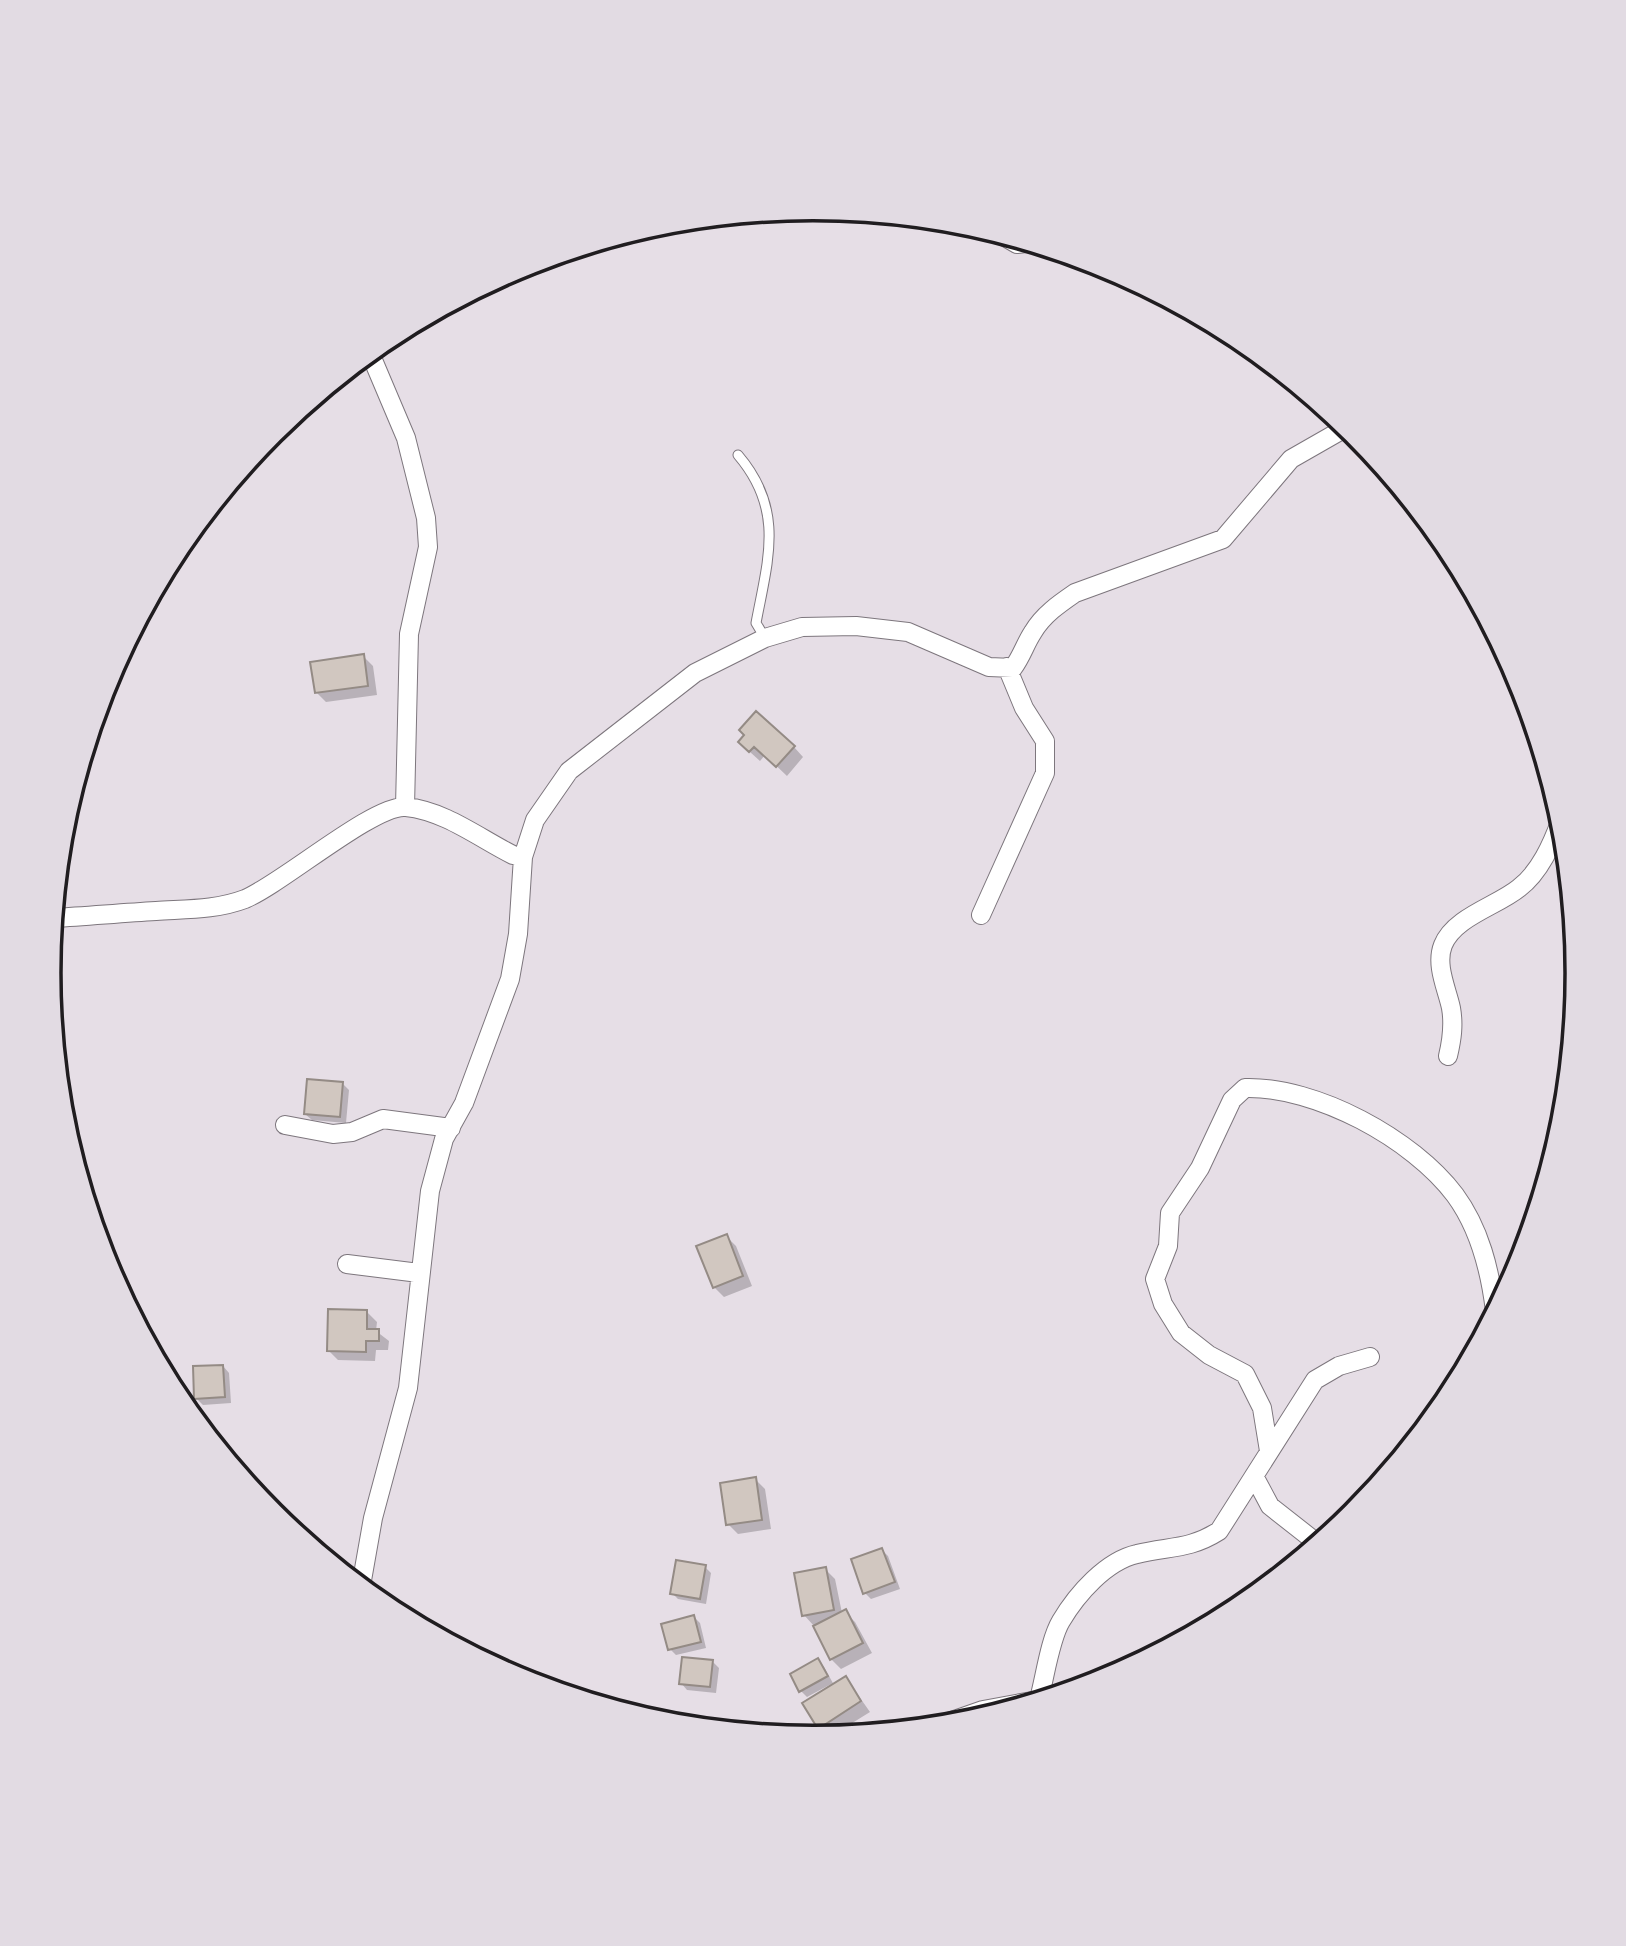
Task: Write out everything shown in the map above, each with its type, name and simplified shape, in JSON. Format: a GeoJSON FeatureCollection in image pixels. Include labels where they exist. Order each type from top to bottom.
{"type":"FeatureCollection","features":[{"type":"Feature","properties":{"kind":"street"},"geometry":{"type":"LineString","coordinates":[[374,363],[406,438],[426,518],[428,547],[409,634],[405,807]]}},
{"type":"Feature","properties":{"kind":"street"},"geometry":{"type":"LineString","coordinates":[[363,1575],[373,1518],[408,1388],[430,1191],[444,1139],[489,1042],[510,979],[518,934],[523,857],[535,820],[569,771],[695,673],[765,638],[802,627],[856,626],[908,632],[989,667],[1013,667],[1022,657],[1033,632],[1054,607],[1075,593],[1223,539],[1291,459],[1337,434]]}},
{"type":"Feature","properties":{"kind":"street"},"geometry":{"type":"LineString","coordinates":[[981,915],[1045,773],[1045,741],[1024,708],[1007,667]]}},
{"type":"Feature","properties":{"kind":"street"},"geometry":{"type":"LineString","coordinates":[[64,917],[214,908],[246,899],[294,872],[389,809],[405,807],[442,818],[513,855],[523,857]]}},
{"type":"Feature","properties":{"kind":"street"},"geometry":{"type":"LineString","coordinates":[[1448,1056],[1453,1032],[1443,976],[1443,946],[1451,933],[1464,922],[1522,887],[1553,842]]}},
{"type":"Feature","properties":{"kind":"street"},"geometry":{"type":"LineString","coordinates":[[1269,1451],[1262,1408],[1245,1374],[1209,1355],[1181,1333],[1163,1304],[1155,1279],[1168,1246],[1170,1213],[1200,1168],[1232,1100],[1245,1088],[1286,1090],[1313,1099],[1381,1133],[1427,1164],[1455,1196],[1481,1244],[1491,1296]]}},
{"type":"Feature","properties":{"kind":"street"},"geometry":{"type":"LineString","coordinates":[[285,1125],[333,1134],[352,1132],[383,1119],[451,1128]]}},
{"type":"Feature","properties":{"kind":"street"},"geometry":{"type":"LineString","coordinates":[[346,1264],[419,1273]]}},
{"type":"Feature","properties":{"kind":"street"},"geometry":{"type":"LineString","coordinates":[[1042,1689],[1060,1622],[1088,1587],[1113,1564],[1137,1554],[1200,1543],[1219,1531],[1315,1380],[1339,1366],[1370,1357]]}},
{"type":"Feature","properties":{"kind":"street"},"geometry":{"type":"LineString","coordinates":[[1254,1476],[1270,1506],[1310,1537]]}},
{"type":"Feature","properties":{"kind":"lane"},"geometry":{"type":"LineString","coordinates":[[738,455],[764,492],[771,535],[756,623],[765,638]]}},
{"type":"Feature","properties":{"kind":"building"},"geometry":{"type":"Polygon","coordinates":[[[364,654],[368,686],[315,693],[310,662],[364,654]]]}},
{"type":"Feature","properties":{"kind":"building"},"geometry":{"type":"Polygon","coordinates":[[[756,711],[795,746],[776,767],[754,747],[749,752],[738,742],[744,735],[739,730],[756,711]]]}},
{"type":"Feature","properties":{"kind":"building"},"geometry":{"type":"Polygon","coordinates":[[[307,1079],[343,1082],[340,1117],[304,1114],[307,1079]]]}},
{"type":"Feature","properties":{"kind":"building"},"geometry":{"type":"Polygon","coordinates":[[[727,1234],[743,1276],[713,1288],[696,1246],[727,1234]]]}},
{"type":"Feature","properties":{"kind":"building"},"geometry":{"type":"Polygon","coordinates":[[[328,1309],[367,1310],[367,1329],[379,1329],[379,1341],[366,1341],[366,1352],[327,1351],[328,1309]]]}},
{"type":"Feature","properties":{"kind":"building"},"geometry":{"type":"Polygon","coordinates":[[[223,1365],[225,1397],[194,1399],[193,1366],[223,1365]]]}},
{"type":"Feature","properties":{"kind":"building"},"geometry":{"type":"Polygon","coordinates":[[[756,1477],[762,1520],[726,1525],[720,1483],[756,1477]]]}},
{"type":"Feature","properties":{"kind":"building"},"geometry":{"type":"Polygon","coordinates":[[[882,1548],[895,1582],[863,1594],[851,1559],[882,1548]]]}},
{"type":"Feature","properties":{"kind":"building"},"geometry":{"type":"Polygon","coordinates":[[[676,1560],[706,1565],[700,1599],[670,1594],[676,1560]]]}},
{"type":"Feature","properties":{"kind":"building"},"geometry":{"type":"Polygon","coordinates":[[[826,1567],[834,1610],[802,1616],[794,1573],[826,1567]]]}},
{"type":"Feature","properties":{"kind":"building"},"geometry":{"type":"Polygon","coordinates":[[[846,1609],[863,1643],[830,1660],[813,1626],[846,1609]]]}},
{"type":"Feature","properties":{"kind":"building"},"geometry":{"type":"Polygon","coordinates":[[[694,1615],[701,1642],[668,1650],[661,1624],[694,1615]]]}},
{"type":"Feature","properties":{"kind":"building"},"geometry":{"type":"Polygon","coordinates":[[[682,1657],[713,1660],[710,1687],[679,1684],[682,1657]]]}},
{"type":"Feature","properties":{"kind":"building"},"geometry":{"type":"Polygon","coordinates":[[[818,1658],[828,1676],[799,1692],[790,1674],[818,1658]]]}},
{"type":"Feature","properties":{"kind":"building"},"geometry":{"type":"Polygon","coordinates":[[[846,1676],[861,1701],[825,1725],[815,1725],[802,1703],[846,1676]]]}}]}
